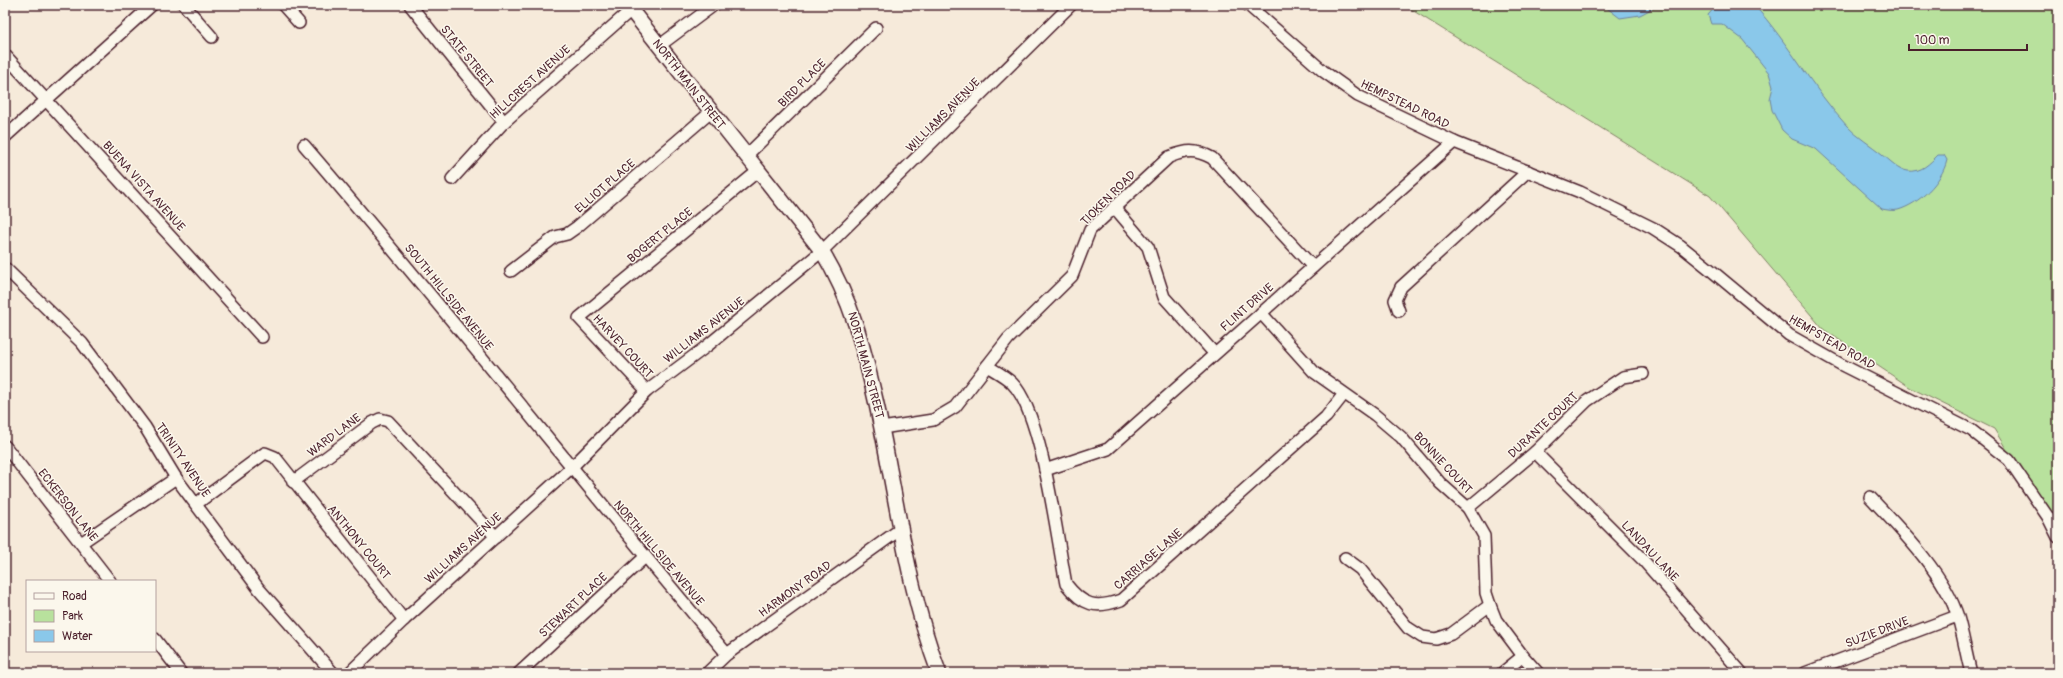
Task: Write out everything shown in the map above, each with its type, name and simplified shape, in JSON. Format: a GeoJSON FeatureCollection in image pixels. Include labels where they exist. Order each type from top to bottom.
{"type":"FeatureCollection","features":[{"type":"Feature","properties":{"kind":"main road","name":"NORTH MAIN STREET"},"geometry":{"type":"LineString","coordinates":[[629,7],[822,251],[838,279],[857,323],[882,428],[924,629],[939,673]]}},
{"type":"Feature","properties":{"kind":"street"},"geometry":{"type":"LineString","coordinates":[[5,137],[152,5]]}},
{"type":"Feature","properties":{"kind":"street"},"geometry":{"type":"LineString","coordinates":[[184,5],[212,37]]}},
{"type":"Feature","properties":{"kind":"street"},"geometry":{"type":"LineString","coordinates":[[283,5],[299,23]]}},
{"type":"Feature","properties":{"kind":"street","name":"STATE STREET"},"geometry":{"type":"LineString","coordinates":[[410,5],[504,122]]}},
{"type":"Feature","properties":{"kind":"street"},"geometry":{"type":"LineString","coordinates":[[660,46],[714,5]]}},
{"type":"Feature","properties":{"kind":"street","name":"WILLIAMS AVENUE"},"geometry":{"type":"LineString","coordinates":[[349,673],[404,620],[571,468],[648,391],[706,346],[822,251],[1071,5]]}},
{"type":"Feature","properties":{"kind":"street","name":"HEMPSTEAD ROAD"},"geometry":{"type":"LineString","coordinates":[[1248,5],[1323,71],[1358,96],[1454,142],[1580,192],[1653,228],[1681,246],[1789,335],[1842,365],[1971,430],[2009,460],[2048,517],[2058,537]]}},
{"type":"Feature","properties":{"kind":"street","name":"HILLCREST AVENUE"},"geometry":{"type":"LineString","coordinates":[[452,179],[504,122],[629,7]]}},
{"type":"Feature","properties":{"kind":"street","name":"BIRD PLACE"},"geometry":{"type":"LineString","coordinates":[[746,156],[876,28]]}},
{"type":"Feature","properties":{"kind":"street","name":"BUENA VISTA AVENUE"},"geometry":{"type":"LineString","coordinates":[[5,54],[262,337]]}},
{"type":"Feature","properties":{"kind":"street","name":"ELLIOT PLACE"},"geometry":{"type":"LineString","coordinates":[[512,271],[555,237],[567,234],[577,227],[711,112]]}},
{"type":"Feature","properties":{"kind":"street","name":"FLINT DRIVE"},"geometry":{"type":"LineString","coordinates":[[1045,470],[1108,449],[1214,353],[1454,142]]}},
{"type":"Feature","properties":{"kind":"street","name":"SOUTH HILLSIDE AVENUE"},"geometry":{"type":"LineString","coordinates":[[304,145],[382,236],[571,468]]}},
{"type":"Feature","properties":{"kind":"street","name":"TIOKEN ROAD"},"geometry":{"type":"LineString","coordinates":[[882,428],[933,420],[955,406],[1008,339],[1072,276],[1090,230],[1169,157],[1184,151],[1200,152],[1212,158],[1313,267]]}},
{"type":"Feature","properties":{"kind":"street","name":"BOGERT PLACE"},"geometry":{"type":"LineString","coordinates":[[579,318],[758,171]]}},
{"type":"Feature","properties":{"kind":"street"},"geometry":{"type":"LineString","coordinates":[[1399,311],[1395,300],[1401,287],[1528,171]]}},
{"type":"Feature","properties":{"kind":"street"},"geometry":{"type":"LineString","coordinates":[[1114,207],[1148,247],[1164,297],[1214,353]]}},
{"type":"Feature","properties":{"kind":"street","name":"TRINITY AVENUE"},"geometry":{"type":"LineString","coordinates":[[5,268],[82,343],[145,427],[176,478],[259,589],[333,673]]}},
{"type":"Feature","properties":{"kind":"street","name":"BONNIE COURT"},"geometry":{"type":"LineString","coordinates":[[1261,313],[1314,372],[1375,415],[1401,437],[1440,483],[1468,508],[1484,536],[1486,593],[1496,620],[1522,656],[1538,673]]}},
{"type":"Feature","properties":{"kind":"street","name":"HARVEY COURT"},"geometry":{"type":"LineString","coordinates":[[579,318],[648,391]]}},
{"type":"Feature","properties":{"kind":"street","name":"CARRIAGE LANE"},"geometry":{"type":"LineString","coordinates":[[987,366],[1012,383],[1029,408],[1045,470],[1066,584],[1074,595],[1084,602],[1104,606],[1121,600],[1326,417],[1344,394]]}},
{"type":"Feature","properties":{"kind":"street","name":"DURANTE COURT"},"geometry":{"type":"LineString","coordinates":[[1468,508],[1535,452],[1587,401],[1623,377],[1643,374]]}},
{"type":"Feature","properties":{"kind":"street","name":"WARD LANE"},"geometry":{"type":"LineString","coordinates":[[293,482],[372,423],[380,419],[388,422],[496,537]]}},
{"type":"Feature","properties":{"kind":"street","name":"ECKERSON LANE"},"geometry":{"type":"LineString","coordinates":[[5,446],[109,580]]}},
{"type":"Feature","properties":{"kind":"street","name":"LANDAU LANE"},"geometry":{"type":"LineString","coordinates":[[1535,452],[1642,560],[1742,673]]}},
{"type":"Feature","properties":{"kind":"street"},"geometry":{"type":"LineString","coordinates":[[196,504],[265,453],[275,457],[293,482]]}},
{"type":"Feature","properties":{"kind":"street","name":"NORTH HILLSIDE AVENUE"},"geometry":{"type":"LineString","coordinates":[[571,468],[727,654]]}},
{"type":"Feature","properties":{"kind":"street"},"geometry":{"type":"LineString","coordinates":[[81,543],[176,478]]}},
{"type":"Feature","properties":{"kind":"street","name":"ANTHONY COURT"},"geometry":{"type":"LineString","coordinates":[[293,482],[404,620]]}},
{"type":"Feature","properties":{"kind":"street"},"geometry":{"type":"LineString","coordinates":[[1870,497],[1915,545],[1946,590],[1957,616],[1971,673]]}},
{"type":"Feature","properties":{"kind":"street","name":"HARMONY ROAD"},"geometry":{"type":"LineString","coordinates":[[707,673],[727,654],[902,528]]}},
{"type":"Feature","properties":{"kind":"street","name":"STEWART PLACE"},"geometry":{"type":"LineString","coordinates":[[519,673],[645,557]]}},
{"type":"Feature","properties":{"kind":"street"},"geometry":{"type":"LineString","coordinates":[[1345,558],[1360,569],[1408,628],[1422,637],[1436,638],[1451,634],[1490,605]]}},
{"type":"Feature","properties":{"kind":"street","name":"SUZIE DRIVE"},"geometry":{"type":"LineString","coordinates":[[1805,673],[1957,616]]}},
{"type":"Feature","properties":{"kind":"street"},"geometry":{"type":"LineString","coordinates":[[156,640],[181,673]]}},
{"type":"Feature","properties":{"kind":"street"},"geometry":{"type":"LineString","coordinates":[[1502,673],[1522,656]]}},
{"type":"Feature","properties":{"kind":"green space"},"geometry":{"type":"Polygon","coordinates":[[[1404,5],[2058,5],[2058,533],[1994,429],[1911,388],[1823,329],[1710,196],[1404,5]]]}},
{"type":"Feature","properties":{"kind":"water"},"geometry":{"type":"Polygon","coordinates":[[[1603,5],[1659,5],[1640,15],[1620,18],[1603,5]]]}},
{"type":"Feature","properties":{"kind":"water"},"geometry":{"type":"Polygon","coordinates":[[[1717,5],[1754,5],[1778,34],[1822,96],[1847,126],[1898,167],[1908,171],[1921,169],[1938,155],[1944,155],[1947,160],[1935,184],[1914,203],[1906,207],[1898,210],[1882,209],[1816,149],[1792,139],[1782,130],[1772,110],[1770,99],[1773,87],[1769,73],[1742,39],[1722,24],[1711,24],[1708,15],[1717,5]]]}}]}
